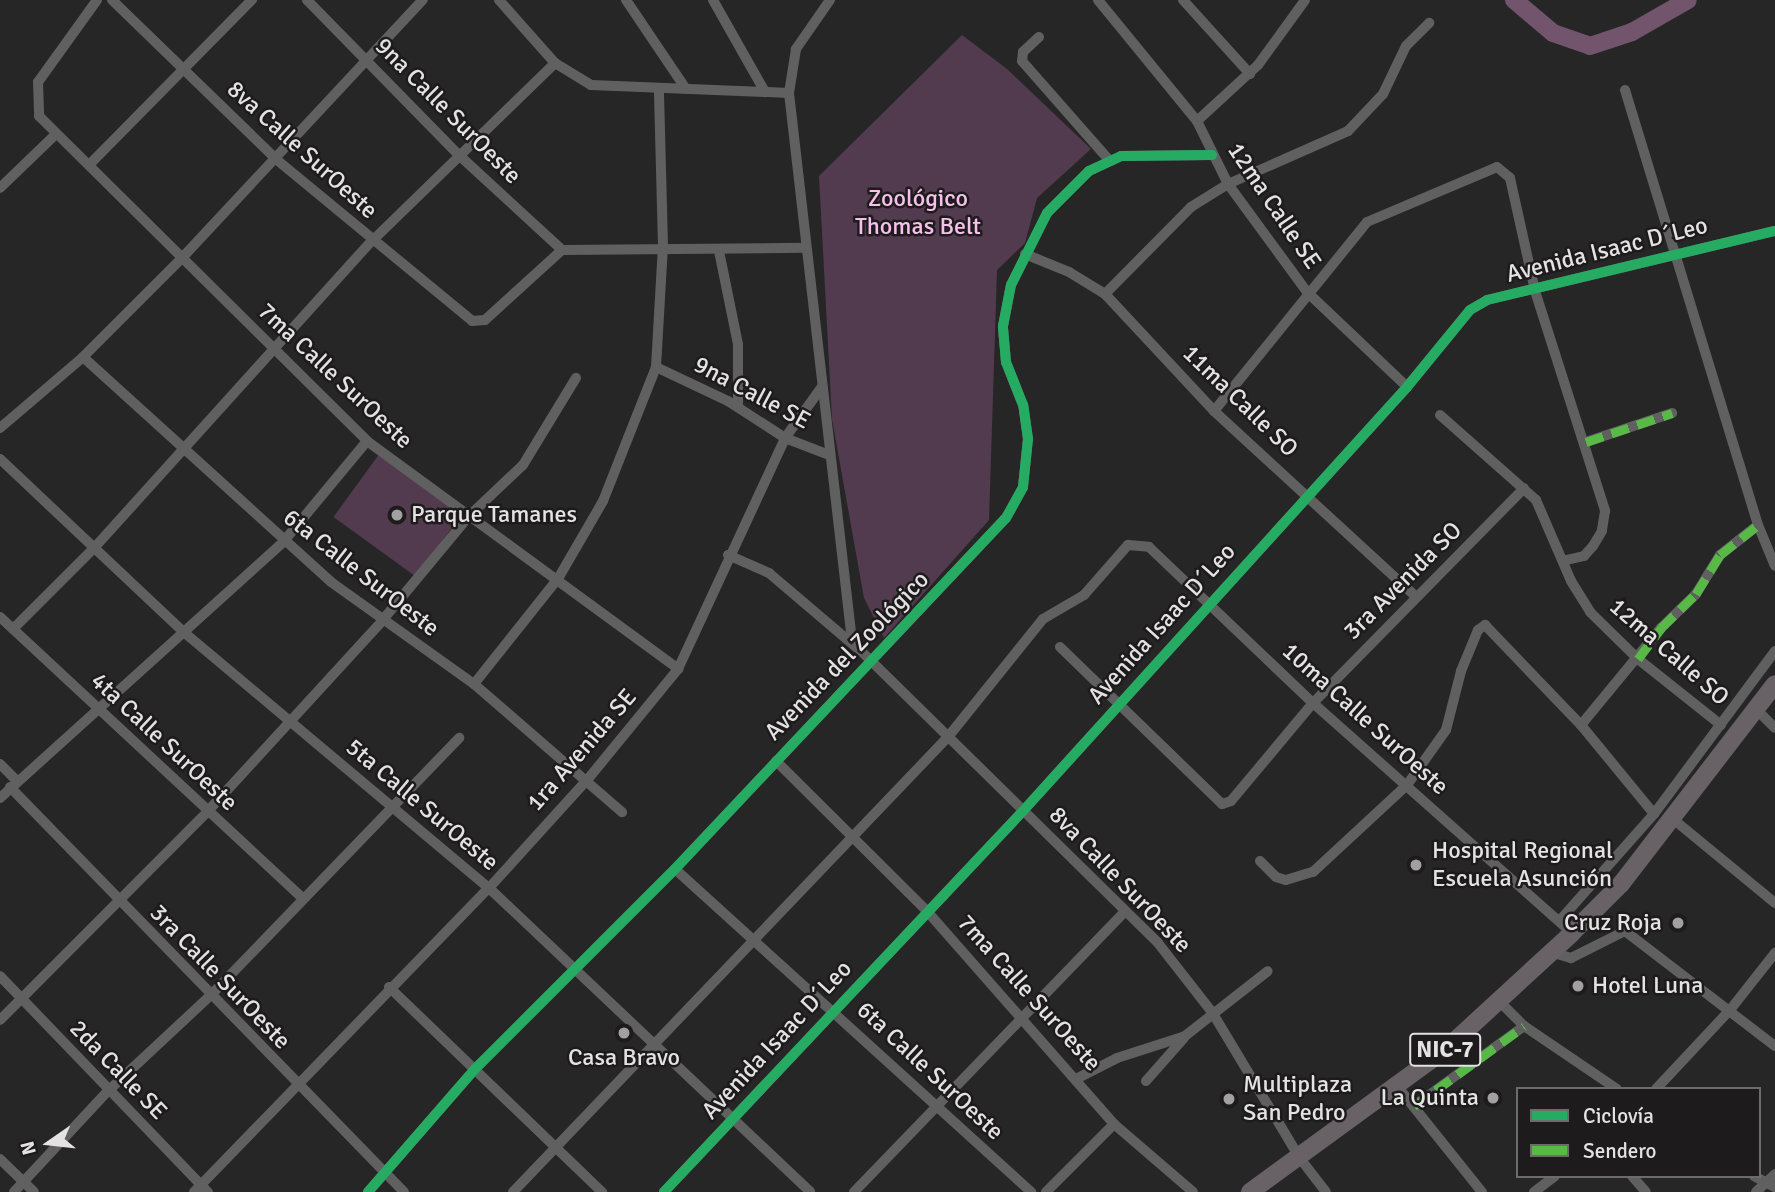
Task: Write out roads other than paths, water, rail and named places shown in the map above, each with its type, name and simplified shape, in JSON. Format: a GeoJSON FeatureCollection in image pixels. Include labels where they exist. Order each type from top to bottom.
{"type":"FeatureCollection","features":[{"type":"Feature","properties":{"kind":"highway","name":"NIC-7"},"geometry":{"type":"LineString","coordinates":[[1250,1192],[1397,1086],[1500,1002],[1551,953],[1566,926],[1621,884],[1775,684]]}},
{"type":"Feature","properties":{"kind":"street","name":"7ma Calle SurOeste"},"geometry":{"type":"LineString","coordinates":[[97,0],[38,82],[39,116],[367,441],[559,578],[678,669]]}},
{"type":"Feature","properties":{"kind":"street","name":"8va Calle SurOeste"},"geometry":{"type":"LineString","coordinates":[[112,0],[277,160],[371,242],[472,321],[485,320],[562,250]]}},
{"type":"Feature","properties":{"kind":"street"},"geometry":{"type":"LineString","coordinates":[[90,164],[252,0]]}},
{"type":"Feature","properties":{"kind":"street","name":"9na Calle SurOeste"},"geometry":{"type":"LineString","coordinates":[[307,0],[461,157],[562,250]]}},
{"type":"Feature","properties":{"kind":"street"},"geometry":{"type":"LineString","coordinates":[[0,428],[83,357],[181,258],[277,160],[423,0]]}},
{"type":"Feature","properties":{"kind":"street"},"geometry":{"type":"LineString","coordinates":[[499,0],[555,63],[592,85],[659,90],[789,93]]}},
{"type":"Feature","properties":{"kind":"street"},"geometry":{"type":"LineString","coordinates":[[626,0],[686,89]]}},
{"type":"Feature","properties":{"kind":"street"},"geometry":{"type":"LineString","coordinates":[[713,0],[765,92]]}},
{"type":"Feature","properties":{"kind":"street"},"geometry":{"type":"LineString","coordinates":[[830,0],[796,49],[789,93],[847,611],[859,649]]}},
{"type":"Feature","properties":{"kind":"street","name":"12ma Calle SE"},"geometry":{"type":"LineString","coordinates":[[1098,0],[1197,121],[1228,184],[1307,292],[1407,387]]}},
{"type":"Feature","properties":{"kind":"street"},"geometry":{"type":"LineString","coordinates":[[1184,0],[1250,74]]}},
{"type":"Feature","properties":{"kind":"street"},"geometry":{"type":"LineString","coordinates":[[1197,121],[1250,74],[1301,5],[1289,0]]}},
{"type":"Feature","properties":{"kind":"street"},"geometry":{"type":"LineString","coordinates":[[1105,293],[1191,207],[1228,184],[1348,131],[1383,94],[1406,46],[1429,23]]}},
{"type":"Feature","properties":{"kind":"street"},"geometry":{"type":"LineString","coordinates":[[1040,37],[1023,52],[1022,61],[1109,160]]}},
{"type":"Feature","properties":{"kind":"street"},"geometry":{"type":"LineString","coordinates":[[13,629],[95,547],[271,348],[371,242],[555,63]]}},
{"type":"Feature","properties":{"kind":"street"},"geometry":{"type":"LineString","coordinates":[[474,684],[559,578],[603,501],[656,368],[663,246],[659,90]]}},
{"type":"Feature","properties":{"kind":"street"},"geometry":{"type":"LineString","coordinates":[[1625,90],[1758,525],[1775,566]]}},
{"type":"Feature","properties":{"kind":"street"},"geometry":{"type":"LineString","coordinates":[[0,188],[56,134]]}},
{"type":"Feature","properties":{"kind":"street","name":"Avenida del Zoológico"},"geometry":{"type":"LineString","coordinates":[[368,1192],[387,1174],[475,1069],[675,869],[1006,518],[1023,487],[1028,439],[1023,405],[1006,362],[1003,326],[1008,294],[1047,213],[1089,171],[1109,160],[1139,153],[1212,155]]}},
{"type":"Feature","properties":{"kind":"street"},"geometry":{"type":"LineString","coordinates":[[1214,411],[1307,292],[1367,222],[1490,166],[1504,170],[1510,178],[1535,291],[1586,442],[1605,511],[1602,531],[1584,556],[1563,561]]}},
{"type":"Feature","properties":{"kind":"street","name":"Avenida Isaac D´Leo"},"geometry":{"type":"LineString","coordinates":[[664,1192],[926,909],[1023,811],[1208,603],[1407,387],[1477,304],[1775,231]]}},
{"type":"Feature","properties":{"kind":"street"},"geometry":{"type":"LineString","coordinates":[[562,250],[663,246],[719,251],[806,248]]}},
{"type":"Feature","properties":{"kind":"street"},"geometry":{"type":"LineString","coordinates":[[719,251],[738,344],[738,406]]}},
{"type":"Feature","properties":{"kind":"street","name":"11ma Calle SO"},"geometry":{"type":"LineString","coordinates":[[1025,254],[1069,272],[1105,293],[1214,411],[1415,596]]}},
{"type":"Feature","properties":{"kind":"street","name":"6ta Calle SurOeste"},"geometry":{"type":"LineString","coordinates":[[83,357],[284,541],[381,622],[474,684],[588,779],[622,812]]}},
{"type":"Feature","properties":{"kind":"street","name":"9na Calle SE"},"geometry":{"type":"LineString","coordinates":[[656,368],[738,406],[785,438],[829,455]]}},
{"type":"Feature","properties":{"kind":"street"},"geometry":{"type":"LineString","coordinates":[[0,1020],[120,904],[208,811],[381,622],[469,516],[532,455],[576,378]]}},
{"type":"Feature","properties":{"kind":"street","name":"1ra Avenida SE"},"geometry":{"type":"LineString","coordinates":[[201,1190],[389,987],[489,888],[588,779],[678,669],[728,555],[785,438],[821,388]]}},
{"type":"Feature","properties":{"kind":"street"},"geometry":{"type":"LineString","coordinates":[[1586,442],[1672,413]]}},
{"type":"Feature","properties":{"kind":"street","name":"12ma Calle SO"},"geometry":{"type":"LineString","coordinates":[[1440,415],[1524,488],[1541,509],[1563,561],[1591,612],[1638,659],[1721,725]]}},
{"type":"Feature","properties":{"kind":"street"},"geometry":{"type":"LineString","coordinates":[[0,798],[186,634],[284,541],[367,441]]}},
{"type":"Feature","properties":{"kind":"street","name":"5ta Calle SurOeste"},"geometry":{"type":"LineString","coordinates":[[0,459],[186,634],[489,888],[573,972],[810,1192]]}},
{"type":"Feature","properties":{"kind":"street","name":"3ra Avenida SO"},"geometry":{"type":"LineString","coordinates":[[1117,706],[1222,804],[1231,801],[1312,703],[1524,488]]}},
{"type":"Feature","properties":{"kind":"street"},"geometry":{"type":"LineString","coordinates":[[1581,725],[1661,628],[1696,594],[1720,555],[1758,525]]}},
{"type":"Feature","properties":{"kind":"street","name":"10ma Calle SurOeste"},"geometry":{"type":"LineString","coordinates":[[948,737],[1043,619],[1084,595],[1128,545],[1149,547],[1312,703],[1566,926]]}},
{"type":"Feature","properties":{"kind":"street","name":"8va Calle SurOeste"},"geometry":{"type":"LineString","coordinates":[[728,555],[769,573],[859,649],[1158,943],[1212,1012],[1299,1157],[1326,1192]]}},
{"type":"Feature","properties":{"kind":"street","name":"4ta Calle SurOeste"},"geometry":{"type":"LineString","coordinates":[[0,617],[97,711],[301,897]]}},
{"type":"Feature","properties":{"kind":"street"},"geometry":{"type":"LineString","coordinates":[[1260,861],[1276,877],[1286,880],[1314,872],[1407,785],[1446,730],[1461,671],[1483,626],[1581,725],[1654,814]]}},
{"type":"Feature","properties":{"kind":"street"},"geometry":{"type":"LineString","coordinates":[[1060,647],[1117,706]]}},
{"type":"Feature","properties":{"kind":"street"},"geometry":{"type":"LineString","coordinates":[[1566,926],[1654,814],[1775,651]]}},
{"type":"Feature","properties":{"kind":"street"},"geometry":{"type":"LineString","coordinates":[[1757,710],[1775,728]]}},
{"type":"Feature","properties":{"kind":"street"},"geometry":{"type":"LineString","coordinates":[[513,1192],[948,737]]}},
{"type":"Feature","properties":{"kind":"street"},"geometry":{"type":"LineString","coordinates":[[14,1192],[108,1091],[209,996],[301,897],[394,807],[459,738]]}},
{"type":"Feature","properties":{"kind":"street","name":"7ma Calle SurOeste"},"geometry":{"type":"LineString","coordinates":[[776,761],[851,839],[926,909],[1077,1078],[1114,1124],[1193,1192]]}},
{"type":"Feature","properties":{"kind":"street","name":"3ra Calle SurOeste"},"geometry":{"type":"LineString","coordinates":[[0,764],[14,784],[120,904],[404,1192]]}},
{"type":"Feature","properties":{"kind":"street"},"geometry":{"type":"LineString","coordinates":[[1673,819],[1775,903]]}},
{"type":"Feature","properties":{"kind":"street","name":"6ta Calle SurOeste"},"geometry":{"type":"LineString","coordinates":[[675,869],[754,937],[1031,1192]]}},
{"type":"Feature","properties":{"kind":"street"},"geometry":{"type":"LineString","coordinates":[[854,1192],[1020,1015],[1125,911]]}},
{"type":"Feature","properties":{"kind":"street"},"geometry":{"type":"LineString","coordinates":[[1551,953],[1571,958],[1625,931],[1775,1046]]}},
{"type":"Feature","properties":{"kind":"street"},"geometry":{"type":"LineString","coordinates":[[1659,1087],[1730,1010],[1775,953]]}},
{"type":"Feature","properties":{"kind":"street"},"geometry":{"type":"LineString","coordinates":[[1146,1081],[1185,1036],[1212,1012],[1268,971]]}},
{"type":"Feature","properties":{"kind":"street","name":"2da Calle SE"},"geometry":{"type":"LineString","coordinates":[[0,976],[201,1190]]}},
{"type":"Feature","properties":{"kind":"street"},"geometry":{"type":"LineString","coordinates":[[389,987],[602,1192]]}},
{"type":"Feature","properties":{"kind":"street"},"geometry":{"type":"LineString","coordinates":[[1500,1002],[1524,1026],[1614,1087]]}},
{"type":"Feature","properties":{"kind":"street"},"geometry":{"type":"LineString","coordinates":[[1414,1106],[1524,1026]]}},
{"type":"Feature","properties":{"kind":"street"},"geometry":{"type":"LineString","coordinates":[[1077,1078],[1116,1058],[1185,1036]]}},
{"type":"Feature","properties":{"kind":"street"},"geometry":{"type":"LineString","coordinates":[[1397,1086],[1482,1192]]}},
{"type":"Feature","properties":{"kind":"street"},"geometry":{"type":"LineString","coordinates":[[1046,1192],[1114,1124]]}},
{"type":"Feature","properties":{"kind":"street"},"geometry":{"type":"LineString","coordinates":[[0,1159],[34,1192]]}},
{"type":"Feature","properties":{"kind":"street"},"geometry":{"type":"LineString","coordinates":[[1756,1192],[1771,1186],[1775,1174]]}},
{"type":"Feature","properties":{"kind":"street"},"geometry":{"type":"LineString","coordinates":[[1534,1192],[1552,1178]]}},
{"type":"Feature","properties":{"kind":"street"},"geometry":{"type":"LineString","coordinates":[[1634,1178],[1646,1192]]}},
{"type":"Feature","properties":{"kind":"waterway"},"geometry":{"type":"LineString","coordinates":[[1514,0],[1553,33],[1590,46],[1632,32],[1688,0]]}},
{"type":"Feature","properties":{"kind":"place","name":"Parque Tamanes"},"geometry":{"type":"Point","coordinates":[397,515]}},
{"type":"Feature","properties":{"kind":"place","name":"Hospital Regional Escuela Asunción"},"geometry":{"type":"Point","coordinates":[1416,865]}},
{"type":"Feature","properties":{"kind":"place","name":"Cruz Roja"},"geometry":{"type":"Point","coordinates":[1678,923]}},
{"type":"Feature","properties":{"kind":"place","name":"Hotel Luna"},"geometry":{"type":"Point","coordinates":[1578,986]}},
{"type":"Feature","properties":{"kind":"place","name":"Casa Bravo"},"geometry":{"type":"Point","coordinates":[624,1033]}},
{"type":"Feature","properties":{"kind":"place","name":"La Quinta"},"geometry":{"type":"Point","coordinates":[1493,1098]}},
{"type":"Feature","properties":{"kind":"place","name":"Multiplaza San Pedro"},"geometry":{"type":"Point","coordinates":[1229,1099]}},
{"type":"Feature","properties":{"kind":"park label","name":"Zoológico Thomas Belt"},"geometry":{"type":"Point","coordinates":[918,213]}}]}
